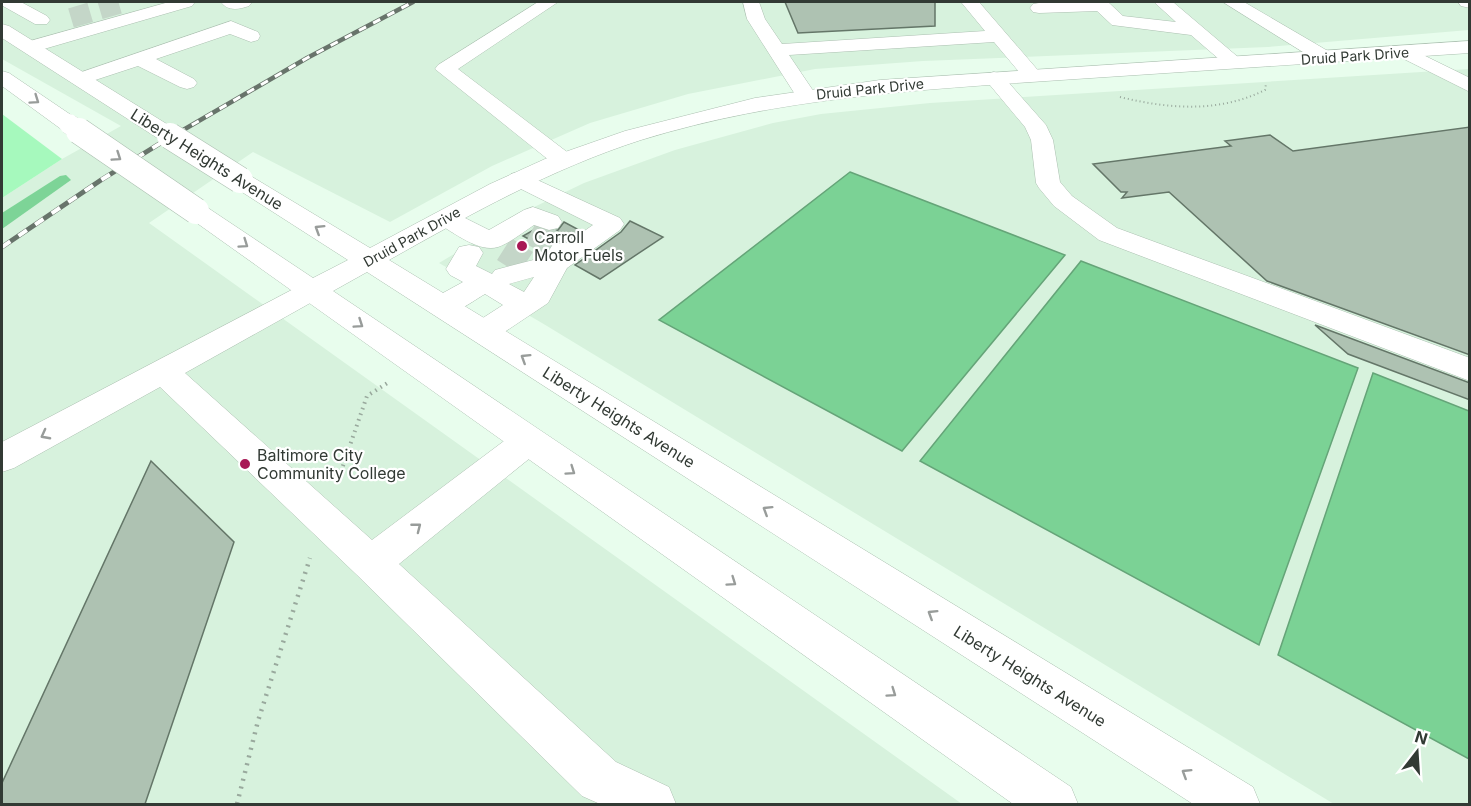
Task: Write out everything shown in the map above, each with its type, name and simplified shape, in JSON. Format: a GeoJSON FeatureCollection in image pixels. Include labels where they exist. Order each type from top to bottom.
{"type":"FeatureCollection","features":[{"type":"Feature","properties":{"kind":"main road"},"geometry":{"type":"LineString","coordinates":[[9,6],[68,27],[77,27],[169,2]]}},
{"type":"Feature","properties":{"kind":"main road"},"geometry":{"type":"LineString","coordinates":[[30,47],[186,2]]}},
{"type":"Feature","properties":{"kind":"main road"},"geometry":{"type":"LineString","coordinates":[[230,2],[236,4],[243,2]]}},
{"type":"Feature","properties":{"kind":"main road"},"geometry":{"type":"LineString","coordinates":[[549,2],[445,69],[563,160]]}},
{"type":"Feature","properties":{"kind":"main road"},"geometry":{"type":"LineString","coordinates":[[751,2],[756,19],[805,95]]}},
{"type":"Feature","properties":{"kind":"main road"},"geometry":{"type":"LineString","coordinates":[[970,2],[1032,75]]}},
{"type":"Feature","properties":{"kind":"main road"},"geometry":{"type":"LineString","coordinates":[[1163,2],[1235,63]]}},
{"type":"Feature","properties":{"kind":"main road"},"geometry":{"type":"LineString","coordinates":[[1232,2],[1326,58]]}},
{"type":"Feature","properties":{"kind":"main road"},"geometry":{"type":"LineString","coordinates":[[1039,8],[1101,5],[1118,21],[1196,30]]}},
{"type":"Feature","properties":{"kind":"main road"},"geometry":{"type":"LineString","coordinates":[[5,30],[50,19]]}},
{"type":"Feature","properties":{"kind":"main road"},"geometry":{"type":"LineString","coordinates":[[5,30],[50,19]]}},
{"type":"Feature","properties":{"kind":"main road"},"geometry":{"type":"LineString","coordinates":[[80,79],[231,27],[251,36]]}},
{"type":"Feature","properties":{"kind":"main road","name":"Liberty Heights Avenue"},"geometry":{"type":"LineString","coordinates":[[5,30],[240,180],[1236,804]]}},
{"type":"Feature","properties":{"kind":"main road"},"geometry":{"type":"LineString","coordinates":[[776,50],[999,36]]}},
{"type":"Feature","properties":{"kind":"main road","name":"Druid Park Drive"},"geometry":{"type":"LineString","coordinates":[[2,458],[520,179],[563,160],[681,121],[805,95],[880,86],[1468,48]]}},
{"type":"Feature","properties":{"kind":"main road"},"geometry":{"type":"LineString","coordinates":[[1407,53],[1470,86]]}},
{"type":"Feature","properties":{"kind":"main road"},"geometry":{"type":"LineString","coordinates":[[53,62],[78,54]]}},
{"type":"Feature","properties":{"kind":"main road"},"geometry":{"type":"LineString","coordinates":[[140,59],[187,83]]}},
{"type":"Feature","properties":{"kind":"main road"},"geometry":{"type":"LineString","coordinates":[[2,77],[1054,804]]}},
{"type":"Feature","properties":{"kind":"main road"},"geometry":{"type":"LineString","coordinates":[[994,78],[1035,125],[1042,140],[1048,183],[1064,201],[1108,234],[1470,370]]}},
{"type":"Feature","properties":{"kind":"main road"},"geometry":{"type":"LineString","coordinates":[[442,306],[495,261],[547,237],[610,224],[520,179]]}},
{"type":"Feature","properties":{"kind":"main road"},"geometry":{"type":"LineString","coordinates":[[446,218],[495,261],[524,305]]}},
{"type":"Feature","properties":{"kind":"main road"},"geometry":{"type":"LineString","coordinates":[[495,261],[547,237]]}},
{"type":"Feature","properties":{"kind":"main road"},"geometry":{"type":"LineString","coordinates":[[483,332],[538,296],[547,237]]}},
{"type":"Feature","properties":{"kind":"main road"},"geometry":{"type":"LineString","coordinates":[[163,371],[371,563],[599,779],[652,804]]}},
{"type":"Feature","properties":{"kind":"main road"},"geometry":{"type":"LineString","coordinates":[[371,563],[528,441]]}},
{"type":"Feature","properties":{"kind":"path"},"geometry":{"type":"LineString","coordinates":[[1111,94],[1143,104],[1184,108],[1200,107],[1257,95],[1265,90],[1267,79]]}},
{"type":"Feature","properties":{"kind":"path"},"geometry":{"type":"LineString","coordinates":[[237,804],[258,721],[290,618],[367,396],[417,364]]}},
{"type":"Feature","properties":{"kind":"shaded area","name":"Baltimore City Community College"},"geometry":{"type":"Polygon","coordinates":[[[2,2],[1470,2],[1469,30],[1268,47],[923,61],[815,69],[688,94],[590,123],[492,166],[390,222],[253,152],[149,223],[962,804],[2,804],[2,198],[62,159],[121,126],[2,59],[2,2]]]}},
{"type":"Feature","properties":{"kind":"shaded area"},"geometry":{"type":"Polygon","coordinates":[[[1469,69],[1469,804],[1334,804],[542,323],[439,263],[528,210],[584,183],[675,150],[773,123],[821,114],[930,103],[1469,69]]]}},
{"type":"Feature","properties":{"kind":"shaded area"},"geometry":{"type":"Polygon","coordinates":[[[2,114],[62,159],[2,198],[2,114]]]}},
{"type":"Feature","properties":{"kind":"shaded area"},"geometry":{"type":"Polygon","coordinates":[[[850,172],[1065,255],[902,451],[659,320],[850,172]]]}},
{"type":"Feature","properties":{"kind":"shaded area"},"geometry":{"type":"Polygon","coordinates":[[[66,175],[71,180],[2,229],[2,213],[60,176],[66,175]]]}},
{"type":"Feature","properties":{"kind":"shaded area"},"geometry":{"type":"Polygon","coordinates":[[[1081,261],[1358,368],[1259,645],[920,461],[1081,261]]]}},
{"type":"Feature","properties":{"kind":"shaded area"},"geometry":{"type":"Polygon","coordinates":[[[1373,373],[1469,411],[1469,759],[1278,655],[1373,373]]]}},
{"type":"Feature","properties":{"kind":"building"},"geometry":{"type":"Polygon","coordinates":[[[785,2],[935,2],[935,26],[798,33],[785,2]]]}},
{"type":"Feature","properties":{"kind":"building"},"geometry":{"type":"Polygon","coordinates":[[[1470,127],[1470,355],[1267,281],[1169,192],[1122,198],[1127,192],[1121,192],[1093,164],[1231,146],[1225,141],[1270,135],[1293,151],[1470,127]]]}},
{"type":"Feature","properties":{"kind":"building"},"geometry":{"type":"Polygon","coordinates":[[[630,221],[663,237],[600,279],[575,265],[621,232],[630,221]]]}},
{"type":"Feature","properties":{"kind":"building"},"geometry":{"type":"Polygon","coordinates":[[[564,222],[581,231],[566,241],[553,242],[547,249],[523,236],[537,228],[548,232],[558,230],[564,222]]]}},
{"type":"Feature","properties":{"kind":"building"},"geometry":{"type":"Polygon","coordinates":[[[1315,325],[1470,383],[1470,400],[1348,354],[1315,325]]]}},
{"type":"Feature","properties":{"kind":"building"},"geometry":{"type":"Polygon","coordinates":[[[151,461],[234,542],[145,804],[2,804],[2,783],[151,461]]]}},
{"type":"Feature","properties":{"kind":"tunnel"},"geometry":{"type":"LineString","coordinates":[[71,18],[125,2]]}},
{"type":"Feature","properties":{"kind":"tunnel"},"geometry":{"type":"LineString","coordinates":[[531,232],[556,245]]}},
{"type":"Feature","properties":{"kind":"tunnel"},"geometry":{"type":"LineString","coordinates":[[504,249],[526,263]]}},
{"type":"Feature","properties":{"kind":"railway"},"geometry":{"type":"LineString","coordinates":[[178,133],[307,58],[413,2]]}},
{"type":"Feature","properties":{"kind":"railway"},"geometry":{"type":"LineString","coordinates":[[2,247],[101,180],[180,131]]}},
{"type":"Feature","properties":{"kind":"place","name":"Carroll Motor Fuels"},"geometry":{"type":"Point","coordinates":[522,246]}},
{"type":"Feature","properties":{"kind":"place","name":"Baltimore City Community College"},"geometry":{"type":"Point","coordinates":[245,464]}}]}
